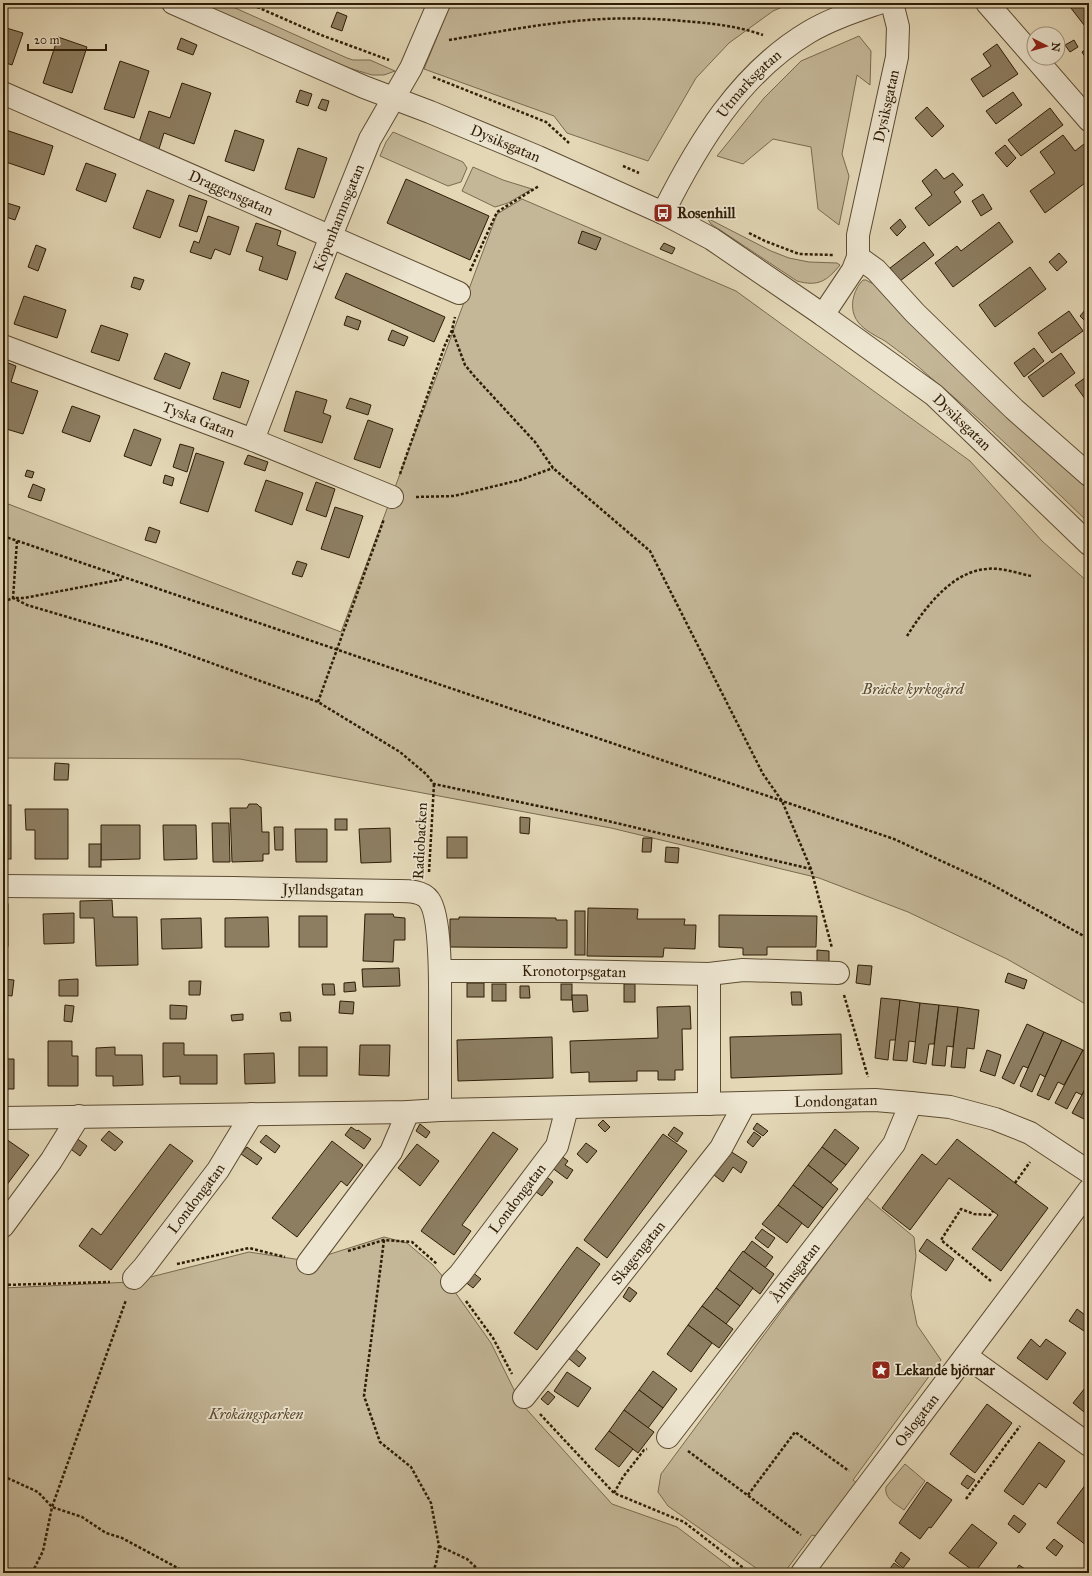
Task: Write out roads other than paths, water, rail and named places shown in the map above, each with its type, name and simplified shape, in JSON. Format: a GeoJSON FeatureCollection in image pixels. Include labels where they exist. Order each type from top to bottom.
{"type":"FeatureCollection","features":[{"type":"Feature","properties":{"kind":"street","name":"Dysiksgatan"},"geometry":{"type":"LineString","coordinates":[[173,3],[364,88],[430,112],[538,157],[663,213],[712,239],[823,315],[934,395],[1089,544]]}},
{"type":"Feature","properties":{"kind":"street","name":"Köpenhamnsgatan"},"geometry":{"type":"LineString","coordinates":[[253,440],[330,236],[370,139],[411,68],[439,3]]}},
{"type":"Feature","properties":{"kind":"street","name":"Utmarksgatan"},"geometry":{"type":"LineString","coordinates":[[663,213],[673,192],[706,134],[728,104],[758,71],[788,45],[811,31],[841,17],[879,3]]}},
{"type":"Feature","properties":{"kind":"street","name":"Dysiksgatan"},"geometry":{"type":"LineString","coordinates":[[823,315],[853,270],[858,257],[858,235],[897,57],[898,27],[892,3]]}},
{"type":"Feature","properties":{"kind":"street"},"geometry":{"type":"LineString","coordinates":[[987,3],[1089,120]]}},
{"type":"Feature","properties":{"kind":"street","name":"Draggensgatan"},"geometry":{"type":"LineString","coordinates":[[3,93],[459,293]]}},
{"type":"Feature","properties":{"kind":"street"},"geometry":{"type":"LineString","coordinates":[[858,257],[876,270],[915,313],[1014,409],[1089,475]]}},
{"type":"Feature","properties":{"kind":"street","name":"Tyska Gatan"},"geometry":{"type":"LineString","coordinates":[[3,346],[253,440],[392,497]]}},
{"type":"Feature","properties":{"kind":"street","name":"Jyllandsgatan"},"geometry":{"type":"LineString","coordinates":[[3,886],[395,891],[420,893],[428,898],[433,906],[436,920],[440,970]]}},
{"type":"Feature","properties":{"kind":"street"},"geometry":{"type":"LineString","coordinates":[[440,970],[440,1110]]}},
{"type":"Feature","properties":{"kind":"street","name":"Kronotorpsgatan"},"geometry":{"type":"LineString","coordinates":[[440,970],[709,974],[743,970],[838,973]]}},
{"type":"Feature","properties":{"kind":"street"},"geometry":{"type":"LineString","coordinates":[[709,974],[710,1104]]}},
{"type":"Feature","properties":{"kind":"street","name":"Londongatan"},"geometry":{"type":"LineString","coordinates":[[3,1118],[408,1112],[875,1100],[950,1107],[995,1119],[1030,1133],[1089,1172]]}},
{"type":"Feature","properties":{"kind":"street","name":"Skagengatan"},"geometry":{"type":"LineString","coordinates":[[524,1397],[720,1148],[745,1103]]}},
{"type":"Feature","properties":{"kind":"street","name":"Århusgatan"},"geometry":{"type":"LineString","coordinates":[[668,1437],[894,1144],[911,1103]]}},
{"type":"Feature","properties":{"kind":"street","name":"Londongatan"},"geometry":{"type":"LineString","coordinates":[[452,1282],[460,1274],[557,1146],[567,1108]]}},
{"type":"Feature","properties":{"kind":"street"},"geometry":{"type":"LineString","coordinates":[[308,1263],[390,1152],[408,1112]]}},
{"type":"Feature","properties":{"kind":"street","name":"Londongatan"},"geometry":{"type":"LineString","coordinates":[[134,1278],[218,1170],[252,1114]]}},
{"type":"Feature","properties":{"kind":"street"},"geometry":{"type":"LineString","coordinates":[[3,1226],[51,1161],[79,1116]]}},
{"type":"Feature","properties":{"kind":"street","name":"Oslogatan"},"geometry":{"type":"LineString","coordinates":[[802,1573],[921,1412],[966,1356],[978,1330],[1010,1297],[1089,1190]]}},
{"type":"Feature","properties":{"kind":"street"},"geometry":{"type":"LineString","coordinates":[[966,1356],[1089,1445]]}},
{"type":"Feature","properties":{"kind":"place","name":"Rosenhill"},"geometry":{"type":"Point","coordinates":[663,213]}},
{"type":"Feature","properties":{"kind":"place","name":"Lekande björnar"},"geometry":{"type":"Point","coordinates":[881,1370]}},
{"type":"Feature","properties":{"kind":"park label","name":"Bräcke kyrkogård"},"geometry":{"type":"Point","coordinates":[913,689]}},
{"type":"Feature","properties":{"kind":"park label","name":"Krokängsparken"},"geometry":{"type":"Point","coordinates":[256,1414]}}]}
